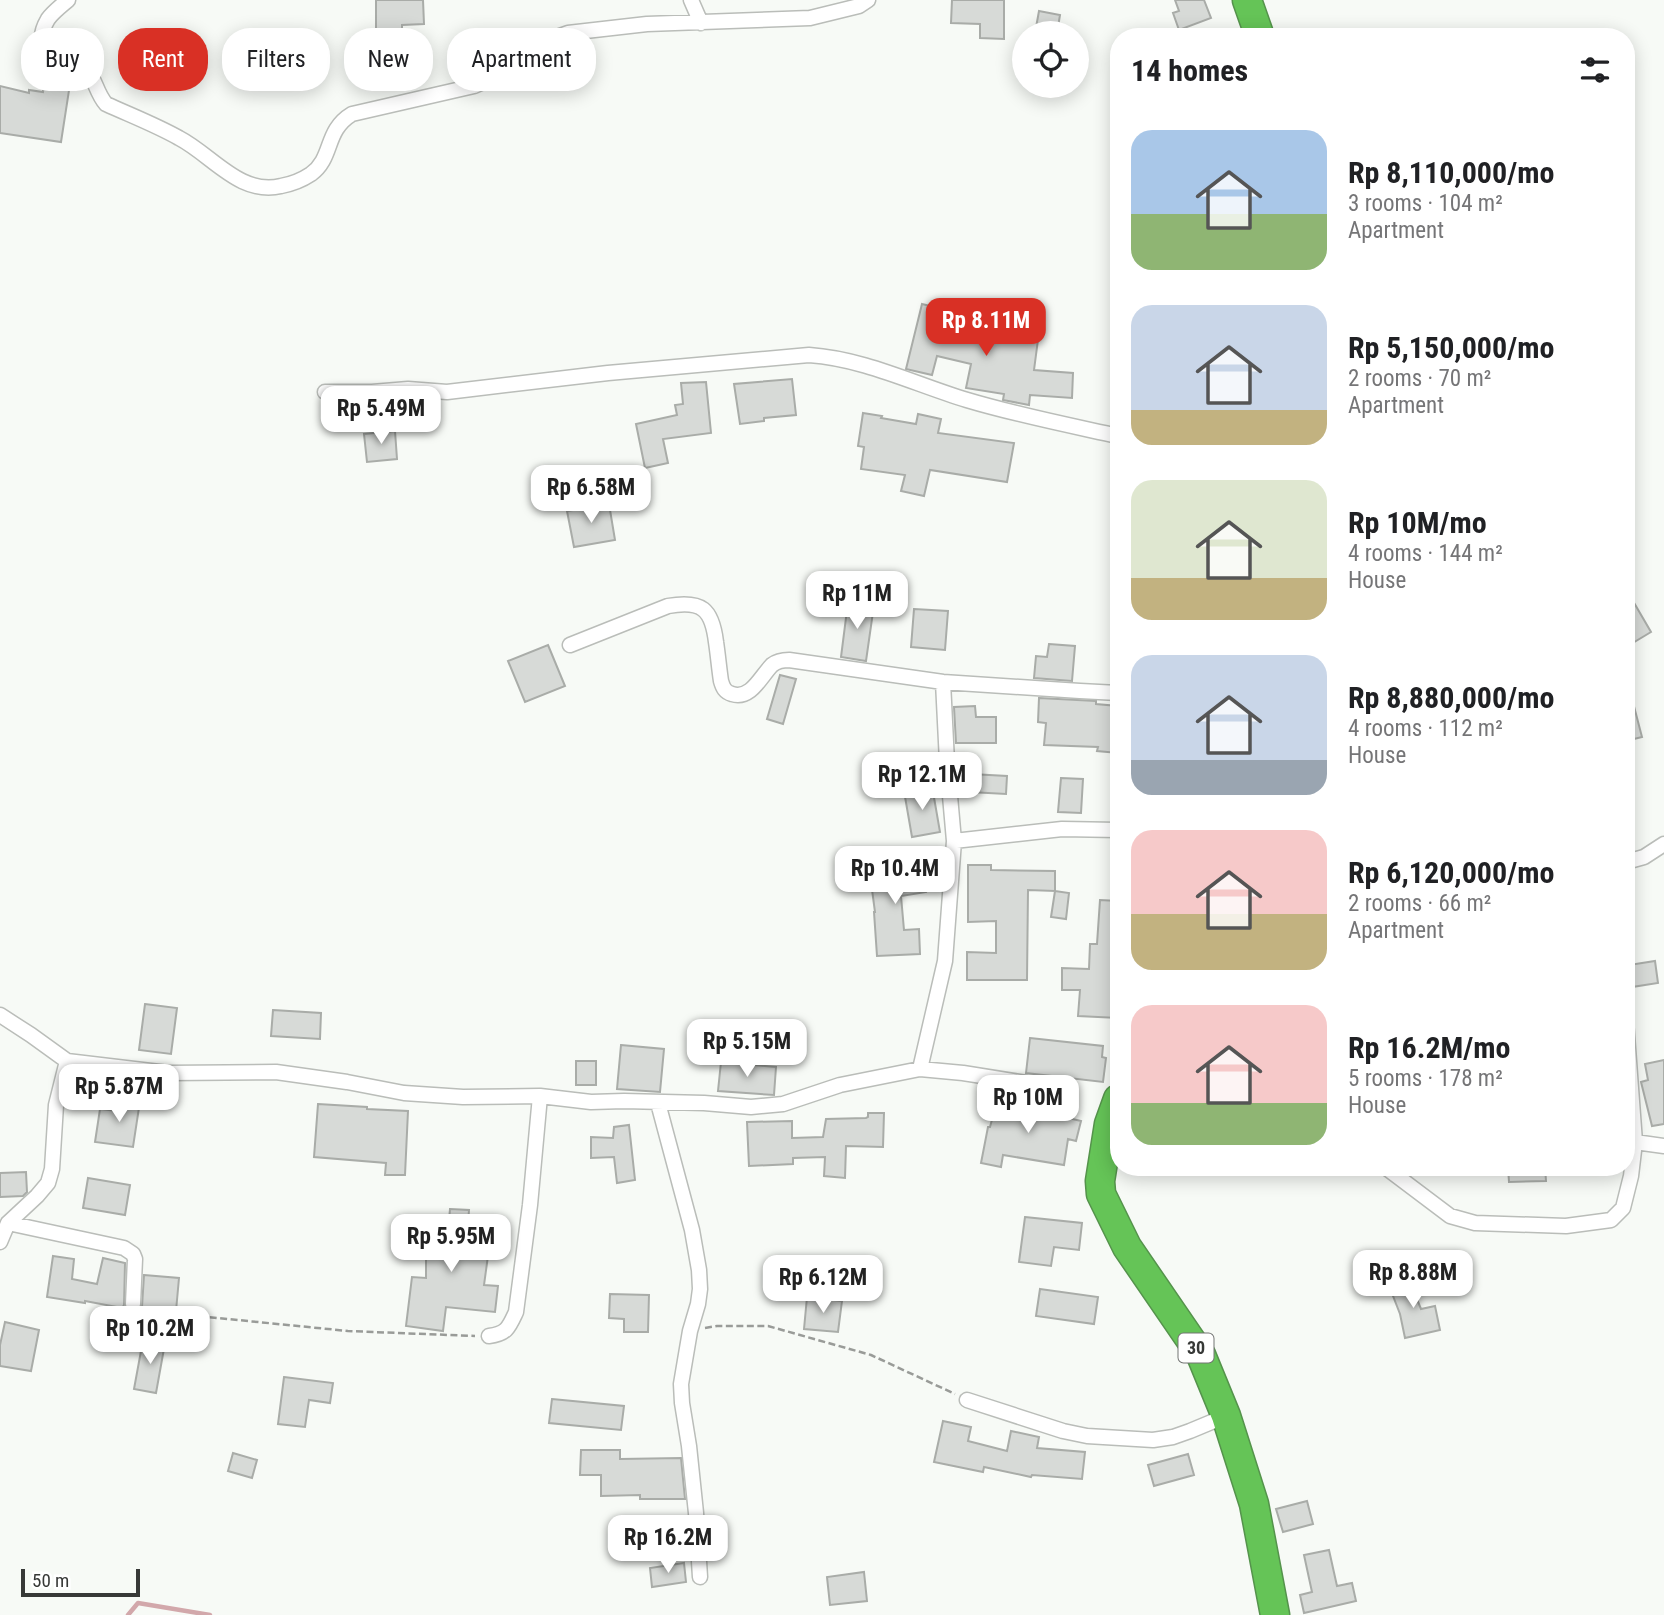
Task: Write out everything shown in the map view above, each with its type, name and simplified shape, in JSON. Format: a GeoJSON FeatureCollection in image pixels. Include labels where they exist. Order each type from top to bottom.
{"type":"FeatureCollection","features":[{"type":"Feature","properties":{"kind":"highway"},"geometry":{"type":"LineString","coordinates":[[1247,0],[1257,28]]}},
{"type":"Feature","properties":{"kind":"highway","name":"30"},"geometry":{"type":"LineString","coordinates":[[1110,1121],[1100,1181],[1101,1194],[1128,1247],[1201,1355],[1226,1416],[1254,1504],[1275,1615]]}},
{"type":"Feature","properties":{"kind":"street"},"geometry":{"type":"LineString","coordinates":[[68,0],[49,18],[44,28],[42,46],[46,51],[59,58],[83,64],[100,98],[106,104],[181,138],[240,181],[263,188],[292,183],[317,169],[335,129],[352,114],[474,86],[506,72],[543,42],[568,33],[647,24],[810,18],[859,6],[868,0]]}},
{"type":"Feature","properties":{"kind":"street"},"geometry":{"type":"LineString","coordinates":[[691,0],[701,23]]}},
{"type":"Feature","properties":{"kind":"street"},"geometry":{"type":"LineString","coordinates":[[325,392],[408,389],[447,392],[608,373],[809,355],[833,356],[863,363],[967,400],[1041,420],[1110,434]]}},
{"type":"Feature","properties":{"kind":"street"},"geometry":{"type":"LineString","coordinates":[[570,645],[668,606],[681,604],[697,606],[709,615],[715,635],[722,687],[731,694],[748,692],[773,665],[782,660],[943,682],[1110,692]]}},
{"type":"Feature","properties":{"kind":"street"},"geometry":{"type":"LineString","coordinates":[[920,1069],[945,961],[954,841],[943,682]]}},
{"type":"Feature","properties":{"kind":"street"},"geometry":{"type":"LineString","coordinates":[[954,841],[1062,829],[1110,830]]}},
{"type":"Feature","properties":{"kind":"street"},"geometry":{"type":"LineString","coordinates":[[1635,860],[1664,844]]}},
{"type":"Feature","properties":{"kind":"street"},"geometry":{"type":"LineString","coordinates":[[0,1015],[66,1060],[168,1073],[275,1072],[404,1093],[463,1097],[540,1096],[591,1102],[751,1107],[783,1104],[840,1085],[920,1069],[1026,1083]]}},
{"type":"Feature","properties":{"kind":"street"},"geometry":{"type":"LineString","coordinates":[[0,1241],[8,1223],[48,1183],[52,1169],[56,1105],[66,1060]]}},
{"type":"Feature","properties":{"kind":"street"},"geometry":{"type":"LineString","coordinates":[[489,1336],[506,1331],[516,1312],[540,1096]]}},
{"type":"Feature","properties":{"kind":"street"},"geometry":{"type":"LineString","coordinates":[[658,1103],[692,1230],[699,1269],[698,1304],[690,1331],[681,1384],[690,1446],[700,1577]]}},
{"type":"Feature","properties":{"kind":"street"},"geometry":{"type":"LineString","coordinates":[[1635,1142],[1664,1146]]}},
{"type":"Feature","properties":{"kind":"street"},"geometry":{"type":"LineString","coordinates":[[1397,1176],[1450,1216],[1475,1223],[1566,1226],[1611,1220],[1623,1208],[1631,1176]]}},
{"type":"Feature","properties":{"kind":"street"},"geometry":{"type":"LineString","coordinates":[[8,1223],[124,1248],[135,1259],[133,1304]]}},
{"type":"Feature","properties":{"kind":"street"},"geometry":{"type":"LineString","coordinates":[[967,1400],[1063,1431],[1087,1436],[1153,1440],[1173,1437],[1226,1416]]}},
{"type":"Feature","properties":{"kind":"path"},"geometry":{"type":"LineString","coordinates":[[133,1304],[142,1310],[348,1331],[489,1336]]}},
{"type":"Feature","properties":{"kind":"path"},"geometry":{"type":"LineString","coordinates":[[690,1331],[717,1326],[768,1326],[871,1355],[967,1400]]}},
{"type":"Feature","properties":{"kind":"building"},"geometry":{"type":"Polygon","coordinates":[[[376,0],[423,0],[424,24],[402,25],[402,28],[376,28],[376,0]]]}},
{"type":"Feature","properties":{"kind":"building"},"geometry":{"type":"Polygon","coordinates":[[[952,0],[1004,0],[1004,39],[980,38],[980,24],[951,23],[952,0]]]}},
{"type":"Feature","properties":{"kind":"building"},"geometry":{"type":"Polygon","coordinates":[[[1175,0],[1204,0],[1211,18],[1178,28],[1173,13],[1179,11],[1175,0]]]}},
{"type":"Feature","properties":{"kind":"building"},"geometry":{"type":"Polygon","coordinates":[[[1039,11],[1060,15],[1059,21],[1037,21],[1039,11]]]}},
{"type":"Feature","properties":{"kind":"building"},"geometry":{"type":"Polygon","coordinates":[[[0,86],[29,93],[69,91],[61,142],[0,133],[0,86]]]}},
{"type":"Feature","properties":{"kind":"building"},"geometry":{"type":"Polygon","coordinates":[[[922,304],[963,314],[960,330],[1011,339],[1013,329],[1039,332],[1034,370],[1073,373],[1072,398],[1030,395],[1029,405],[1003,400],[1004,394],[966,388],[971,364],[937,356],[932,375],[906,369],[922,304]]]}},
{"type":"Feature","properties":{"kind":"building"},"geometry":{"type":"Polygon","coordinates":[[[792,379],[796,415],[764,418],[764,421],[740,424],[734,384],[792,379]]]}},
{"type":"Feature","properties":{"kind":"building"},"geometry":{"type":"Polygon","coordinates":[[[706,382],[711,433],[663,439],[668,463],[645,468],[636,424],[677,415],[675,405],[683,404],[681,383],[706,382]]]}},
{"type":"Feature","properties":{"kind":"building"},"geometry":{"type":"Polygon","coordinates":[[[863,413],[916,424],[918,414],[941,419],[938,433],[1014,443],[1007,482],[930,470],[924,496],[901,491],[905,475],[861,469],[864,447],[858,446],[863,413]]]}},
{"type":"Feature","properties":{"kind":"building"},"geometry":{"type":"Polygon","coordinates":[[[395,431],[397,459],[367,462],[364,434],[395,431]]]}},
{"type":"Feature","properties":{"kind":"building"},"geometry":{"type":"Polygon","coordinates":[[[609,504],[615,540],[574,547],[567,511],[609,504]]]}},
{"type":"Feature","properties":{"kind":"building"},"geometry":{"type":"Polygon","coordinates":[[[848,602],[874,605],[866,661],[841,657],[848,602]]]}},
{"type":"Feature","properties":{"kind":"building"},"geometry":{"type":"Polygon","coordinates":[[[1635,604],[1651,632],[1635,642],[1635,604]]]}},
{"type":"Feature","properties":{"kind":"building"},"geometry":{"type":"Polygon","coordinates":[[[914,609],[948,611],[945,650],[911,647],[914,609]]]}},
{"type":"Feature","properties":{"kind":"building"},"geometry":{"type":"Polygon","coordinates":[[[1049,644],[1075,646],[1072,681],[1034,678],[1036,656],[1047,657],[1049,644]]]}},
{"type":"Feature","properties":{"kind":"building"},"geometry":{"type":"Polygon","coordinates":[[[548,645],[565,686],[525,702],[508,661],[548,645]]]}},
{"type":"Feature","properties":{"kind":"building"},"geometry":{"type":"Polygon","coordinates":[[[780,675],[796,679],[783,724],[767,719],[780,675]]]}},
{"type":"Feature","properties":{"kind":"building"},"geometry":{"type":"Polygon","coordinates":[[[1039,698],[1096,701],[1096,704],[1110,705],[1110,752],[1097,751],[1098,747],[1044,745],[1046,723],[1038,722],[1039,698]]]}},
{"type":"Feature","properties":{"kind":"building"},"geometry":{"type":"Polygon","coordinates":[[[975,706],[976,717],[996,717],[996,743],[956,743],[954,707],[975,706]]]}},
{"type":"Feature","properties":{"kind":"building"},"geometry":{"type":"Polygon","coordinates":[[[1635,710],[1642,737],[1635,739],[1635,710]]]}},
{"type":"Feature","properties":{"kind":"building"},"geometry":{"type":"Polygon","coordinates":[[[971,774],[1007,776],[1006,794],[970,792],[971,774]]]}},
{"type":"Feature","properties":{"kind":"building"},"geometry":{"type":"Polygon","coordinates":[[[1061,778],[1083,779],[1081,813],[1058,812],[1061,778]]]}},
{"type":"Feature","properties":{"kind":"building"},"geometry":{"type":"Polygon","coordinates":[[[932,786],[940,832],[912,837],[904,791],[932,786]]]}},
{"type":"Feature","properties":{"kind":"building"},"geometry":{"type":"Polygon","coordinates":[[[921,860],[926,892],[901,896],[904,930],[919,929],[920,954],[877,956],[869,867],[921,860]]]}},
{"type":"Feature","properties":{"kind":"building"},"geometry":{"type":"Polygon","coordinates":[[[968,865],[991,865],[991,870],[1055,871],[1055,891],[1028,890],[1027,980],[967,980],[967,952],[996,953],[996,921],[968,922],[968,865]]]}},
{"type":"Feature","properties":{"kind":"building"},"geometry":{"type":"Polygon","coordinates":[[[1055,891],[1069,893],[1066,919],[1051,917],[1055,891]]]}},
{"type":"Feature","properties":{"kind":"building"},"geometry":{"type":"Polygon","coordinates":[[[1100,900],[1110,901],[1110,1018],[1078,1016],[1080,990],[1062,990],[1062,968],[1089,969],[1090,944],[1097,944],[1100,900]]]}},
{"type":"Feature","properties":{"kind":"building"},"geometry":{"type":"Polygon","coordinates":[[[1655,961],[1658,983],[1635,987],[1635,964],[1655,961]]]}},
{"type":"Feature","properties":{"kind":"building"},"geometry":{"type":"Polygon","coordinates":[[[145,1004],[177,1008],[171,1054],[139,1050],[145,1004]]]}},
{"type":"Feature","properties":{"kind":"building"},"geometry":{"type":"Polygon","coordinates":[[[273,1010],[321,1013],[320,1039],[271,1036],[273,1010]]]}},
{"type":"Feature","properties":{"kind":"building"},"geometry":{"type":"Polygon","coordinates":[[[1030,1038],[1103,1046],[1102,1057],[1106,1058],[1103,1082],[1026,1073],[1030,1038]]]}},
{"type":"Feature","properties":{"kind":"building"},"geometry":{"type":"Polygon","coordinates":[[[621,1045],[664,1049],[660,1092],[617,1089],[621,1045]]]}},
{"type":"Feature","properties":{"kind":"building"},"geometry":{"type":"Polygon","coordinates":[[[1664,1060],[1664,1124],[1652,1126],[1641,1082],[1648,1080],[1645,1064],[1664,1060]]]}},
{"type":"Feature","properties":{"kind":"building"},"geometry":{"type":"Polygon","coordinates":[[[576,1061],[596,1061],[596,1085],[576,1085],[576,1061]]]}},
{"type":"Feature","properties":{"kind":"building"},"geometry":{"type":"Polygon","coordinates":[[[721,1062],[776,1067],[774,1095],[718,1091],[721,1062]]]}},
{"type":"Feature","properties":{"kind":"building"},"geometry":{"type":"Polygon","coordinates":[[[118,1098],[140,1101],[133,1147],[95,1142],[100,1109],[117,1111],[118,1098]]]}},
{"type":"Feature","properties":{"kind":"building"},"geometry":{"type":"Polygon","coordinates":[[[997,1101],[1081,1121],[1076,1141],[1068,1139],[1064,1165],[1003,1155],[1001,1167],[981,1163],[988,1127],[997,1101]]]}},
{"type":"Feature","properties":{"kind":"building"},"geometry":{"type":"Polygon","coordinates":[[[318,1104],[408,1111],[405,1175],[385,1175],[386,1163],[314,1157],[318,1104]]]}},
{"type":"Feature","properties":{"kind":"building"},"geometry":{"type":"Polygon","coordinates":[[[868,1113],[884,1113],[883,1147],[846,1146],[845,1178],[824,1176],[825,1157],[793,1158],[793,1164],[749,1166],[747,1122],[792,1121],[792,1138],[823,1137],[826,1119],[866,1118],[868,1113]]]}},
{"type":"Feature","properties":{"kind":"building"},"geometry":{"type":"Polygon","coordinates":[[[629,1125],[635,1180],[617,1183],[614,1157],[591,1158],[591,1137],[613,1138],[614,1127],[629,1125]]]}},
{"type":"Feature","properties":{"kind":"building"},"geometry":{"type":"Polygon","coordinates":[[[26,1172],[27,1192],[23,1196],[0,1197],[0,1173],[26,1172]]]}},
{"type":"Feature","properties":{"kind":"building"},"geometry":{"type":"Polygon","coordinates":[[[1509,1176],[1546,1176],[1546,1181],[1509,1182],[1509,1176]]]}},
{"type":"Feature","properties":{"kind":"building"},"geometry":{"type":"Polygon","coordinates":[[[88,1178],[130,1185],[125,1215],[83,1208],[88,1178]]]}},
{"type":"Feature","properties":{"kind":"building"},"geometry":{"type":"Polygon","coordinates":[[[450,1209],[469,1210],[467,1238],[490,1241],[484,1285],[498,1286],[495,1312],[446,1307],[443,1331],[406,1326],[412,1277],[426,1278],[426,1221],[449,1220],[450,1209]]]}},
{"type":"Feature","properties":{"kind":"building"},"geometry":{"type":"Polygon","coordinates":[[[1025,1217],[1082,1223],[1079,1250],[1054,1247],[1051,1266],[1019,1262],[1025,1217]]]}},
{"type":"Feature","properties":{"kind":"building"},"geometry":{"type":"Polygon","coordinates":[[[53,1256],[74,1259],[72,1279],[97,1284],[103,1258],[125,1263],[122,1308],[47,1297],[53,1256]]]}},
{"type":"Feature","properties":{"kind":"building"},"geometry":{"type":"Polygon","coordinates":[[[144,1275],[179,1278],[176,1311],[142,1307],[144,1275]]]}},
{"type":"Feature","properties":{"kind":"building"},"geometry":{"type":"Polygon","coordinates":[[[1407,1275],[1421,1309],[1435,1306],[1440,1330],[1405,1338],[1400,1314],[1388,1283],[1407,1275]]]}},
{"type":"Feature","properties":{"kind":"building"},"geometry":{"type":"Polygon","coordinates":[[[1040,1289],[1098,1297],[1094,1324],[1036,1316],[1040,1289]]]}},
{"type":"Feature","properties":{"kind":"building"},"geometry":{"type":"Polygon","coordinates":[[[610,1294],[649,1295],[648,1332],[624,1332],[624,1319],[609,1318],[610,1294]]]}},
{"type":"Feature","properties":{"kind":"building"},"geometry":{"type":"Polygon","coordinates":[[[807,1297],[842,1301],[838,1332],[804,1329],[807,1297]]]}},
{"type":"Feature","properties":{"kind":"building"},"geometry":{"type":"Polygon","coordinates":[[[5,1322],[39,1330],[31,1371],[0,1366],[0,1345],[5,1322]]]}},
{"type":"Feature","properties":{"kind":"building"},"geometry":{"type":"Polygon","coordinates":[[[143,1340],[165,1343],[156,1393],[134,1389],[143,1340]]]}},
{"type":"Feature","properties":{"kind":"building"},"geometry":{"type":"Polygon","coordinates":[[[284,1377],[333,1383],[330,1403],[309,1400],[305,1427],[278,1424],[284,1377]]]}},
{"type":"Feature","properties":{"kind":"building"},"geometry":{"type":"Polygon","coordinates":[[[552,1399],[624,1406],[621,1430],[549,1423],[552,1399]]]}},
{"type":"Feature","properties":{"kind":"building"},"geometry":{"type":"Polygon","coordinates":[[[943,1421],[971,1427],[968,1441],[1007,1451],[1011,1431],[1039,1437],[1037,1448],[1085,1452],[1082,1479],[1031,1477],[984,1467],[983,1472],[934,1462],[943,1421]]]}},
{"type":"Feature","properties":{"kind":"building"},"geometry":{"type":"Polygon","coordinates":[[[581,1450],[620,1450],[620,1459],[681,1458],[685,1499],[640,1499],[640,1495],[601,1496],[601,1475],[580,1475],[581,1450]]]}},
{"type":"Feature","properties":{"kind":"building"},"geometry":{"type":"Polygon","coordinates":[[[233,1453],[257,1460],[252,1478],[228,1471],[233,1453]]]}},
{"type":"Feature","properties":{"kind":"building"},"geometry":{"type":"Polygon","coordinates":[[[1188,1454],[1194,1475],[1154,1486],[1148,1465],[1188,1454]]]}},
{"type":"Feature","properties":{"kind":"building"},"geometry":{"type":"Polygon","coordinates":[[[1307,1501],[1313,1524],[1283,1532],[1276,1509],[1307,1501]]]}},
{"type":"Feature","properties":{"kind":"building"},"geometry":{"type":"Polygon","coordinates":[[[1329,1550],[1337,1586],[1352,1583],[1356,1601],[1304,1613],[1300,1595],[1312,1592],[1304,1555],[1329,1550]]]}},
{"type":"Feature","properties":{"kind":"building"},"geometry":{"type":"Polygon","coordinates":[[[684,1563],[686,1582],[652,1587],[650,1568],[684,1563]]]}},
{"type":"Feature","properties":{"kind":"building"},"geometry":{"type":"Polygon","coordinates":[[[864,1572],[867,1601],[830,1605],[827,1577],[864,1572]]]}},
{"type":"Feature","properties":{"kind":"waterway"},"geometry":{"type":"LineString","coordinates":[[128,1615],[138,1603],[210,1615]]}}]}
